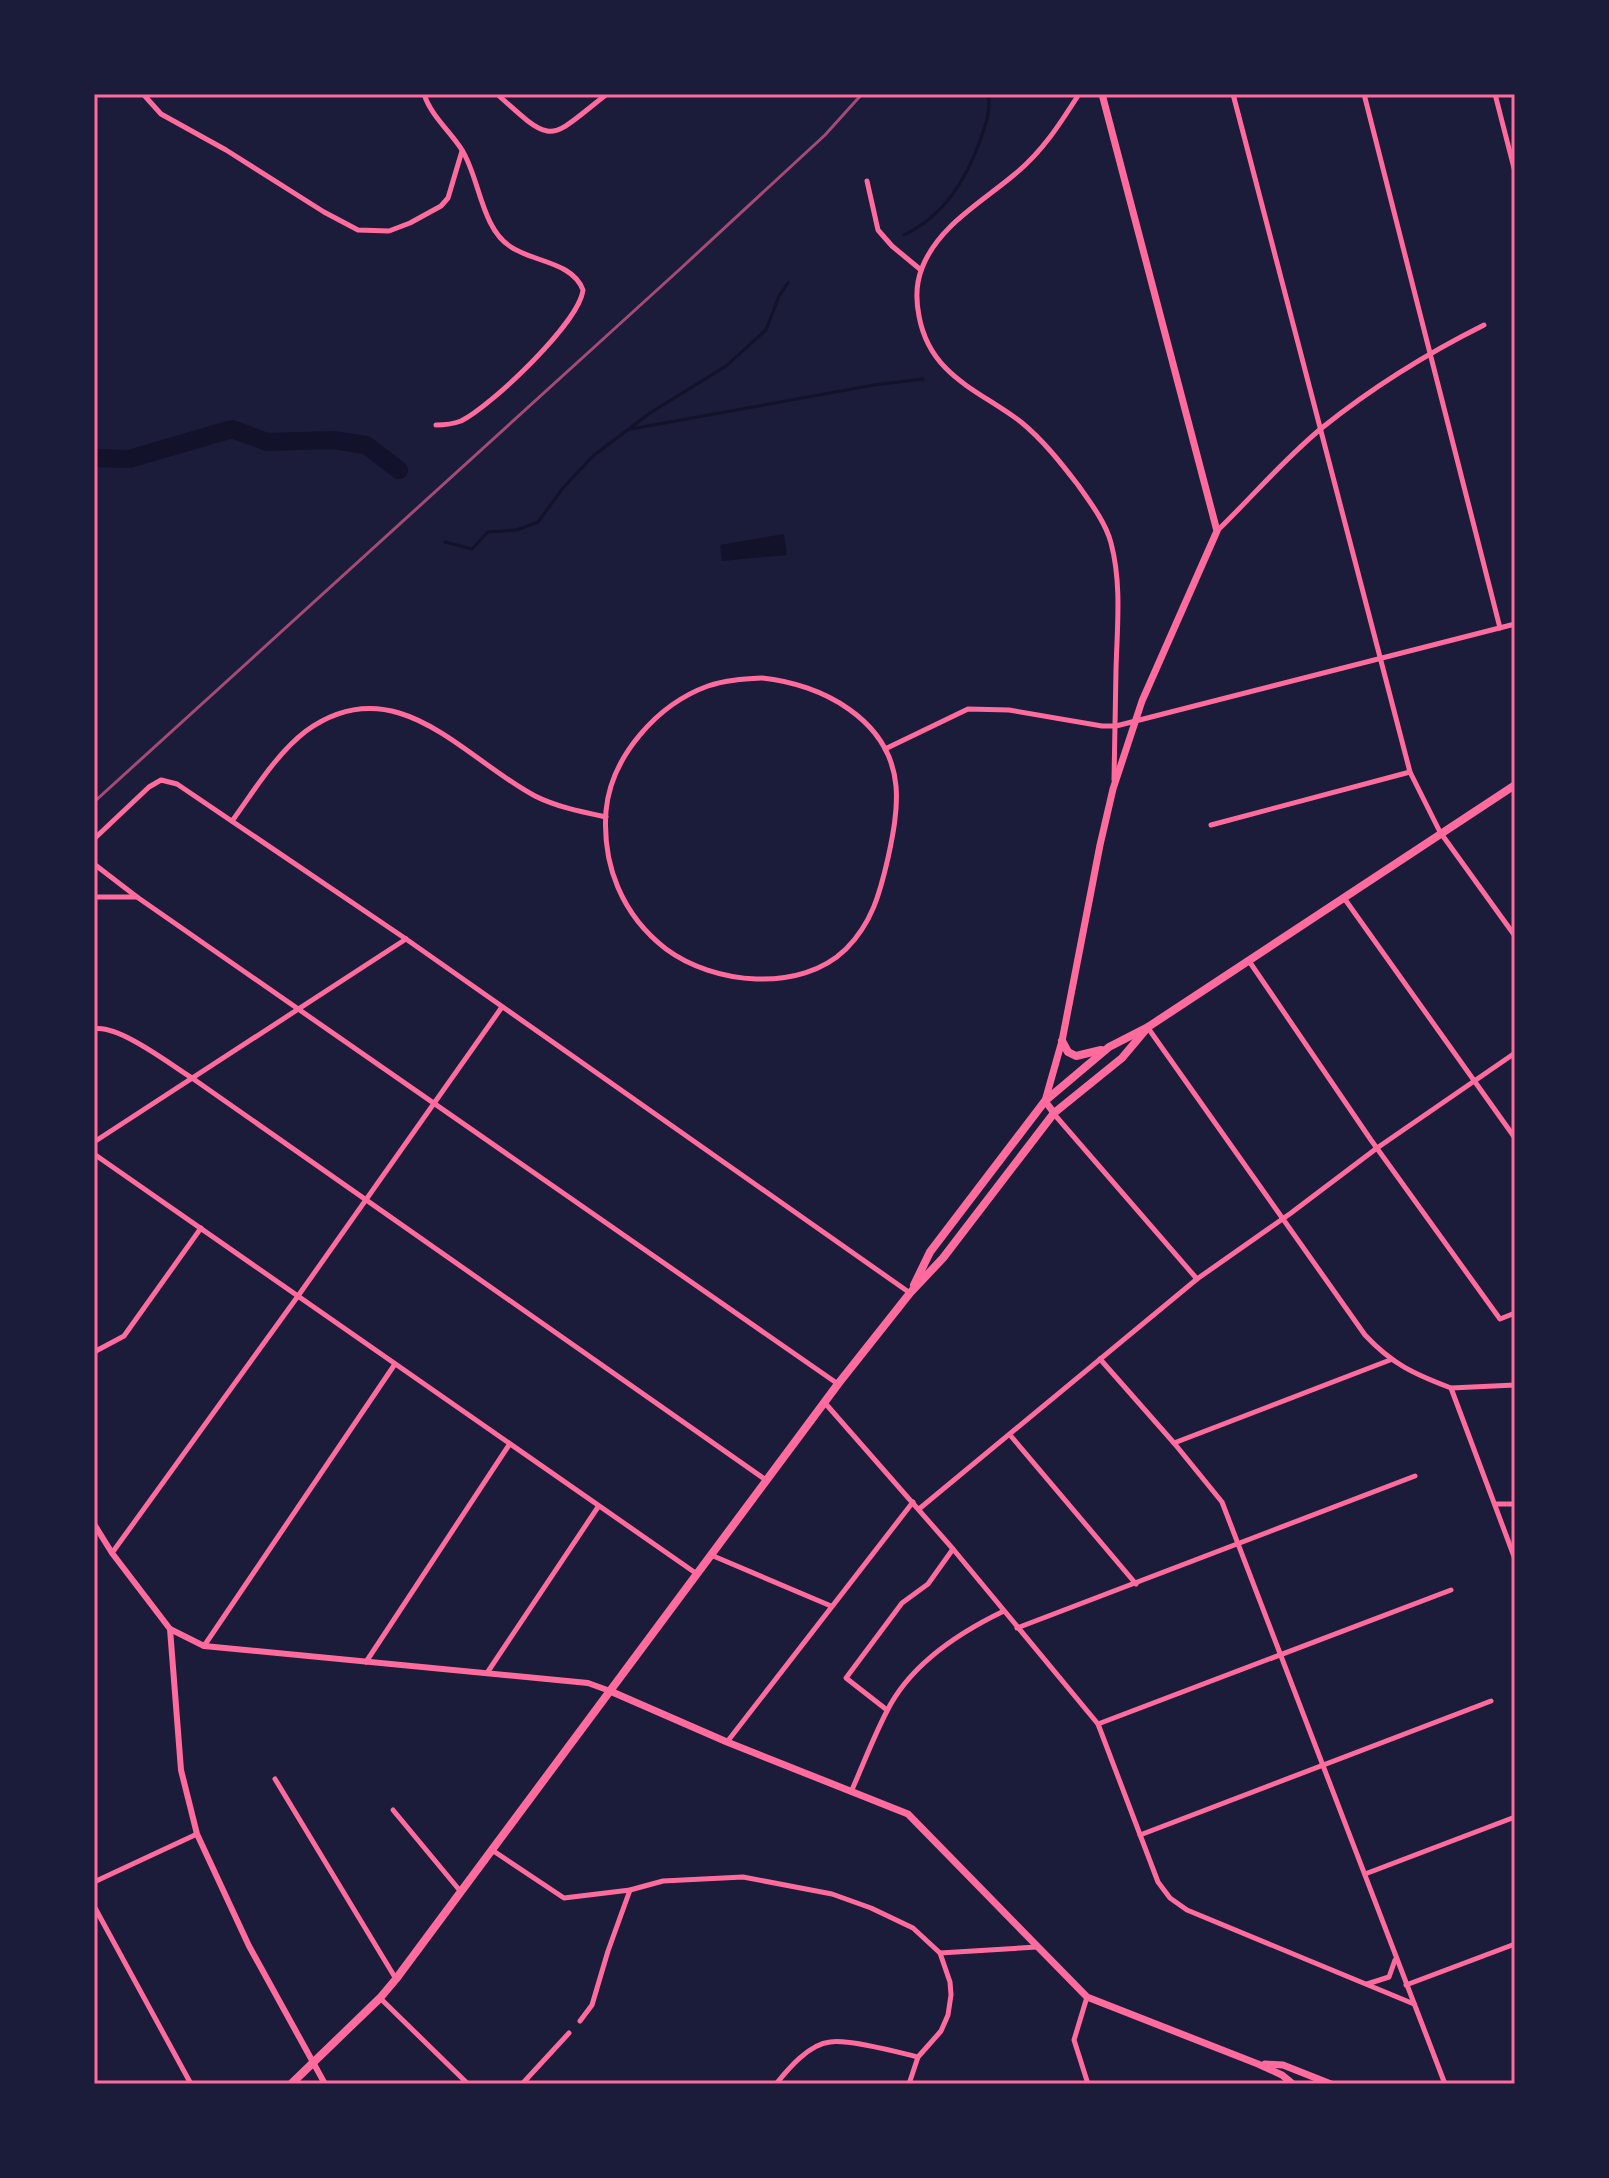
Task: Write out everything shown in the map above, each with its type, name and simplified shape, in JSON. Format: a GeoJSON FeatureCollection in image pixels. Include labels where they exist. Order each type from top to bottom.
{"type":"FeatureCollection","features":[{"type":"Feature","properties":{"kind":"main road"},"geometry":{"type":"LineString","coordinates":[[1045,1101],[1062,1041],[1113,789],[1135,722],[1217,531],[1102,94]]}},
{"type":"Feature","properties":{"kind":"main road"},"geometry":{"type":"LineString","coordinates":[[1062,1041],[1068,1052],[1076,1056],[1091,1055],[1148,1027],[1515,785]]}},
{"type":"Feature","properties":{"kind":"main road"},"geometry":{"type":"LineString","coordinates":[[291,2084],[396,1979],[838,1384],[910,1293],[943,1258],[1054,1113],[1122,1058],[1148,1027]]}},
{"type":"Feature","properties":{"kind":"main road"},"geometry":{"type":"LineString","coordinates":[[910,1293],[930,1252],[1045,1101],[1109,1047]]}},
{"type":"Feature","properties":{"kind":"main road"},"geometry":{"type":"LineString","coordinates":[[1045,1101],[1054,1113]]}},
{"type":"Feature","properties":{"kind":"main road"},"geometry":{"type":"LineString","coordinates":[[610,1691],[727,1742],[908,1814],[1087,1997],[1258,2064],[1293,2084]]}},
{"type":"Feature","properties":{"kind":"main road"},"geometry":{"type":"LineString","coordinates":[[1258,2064],[1283,2065],[1333,2084]]}},
{"type":"Feature","properties":{"kind":"street"},"geometry":{"type":"LineString","coordinates":[[143,94],[161,114],[358,230],[389,231],[441,206],[448,198],[462,150]]}},
{"type":"Feature","properties":{"kind":"street"},"geometry":{"type":"LineString","coordinates":[[424,94],[435,116],[471,166],[493,228],[503,241],[530,258],[572,273],[580,282],[582,295],[545,349],[490,400],[459,422],[436,425]]}},
{"type":"Feature","properties":{"kind":"street"},"geometry":{"type":"LineString","coordinates":[[497,94],[532,127],[551,133],[562,129],[607,94]]}},
{"type":"Feature","properties":{"kind":"street"},"geometry":{"type":"LineString","coordinates":[[1079,94],[1044,146],[958,220],[932,248],[921,270],[917,303],[922,329],[942,366],[1043,442],[1078,486],[1108,533],[1112,544],[1118,612],[1113,789]]}},
{"type":"Feature","properties":{"kind":"street"},"geometry":{"type":"LineString","coordinates":[[1233,94],[1410,772],[1440,832],[1515,936]]}},
{"type":"Feature","properties":{"kind":"street"},"geometry":{"type":"LineString","coordinates":[[1364,94],[1500,628]]}},
{"type":"Feature","properties":{"kind":"street"},"geometry":{"type":"LineString","coordinates":[[1495,94],[1515,171]]}},
{"type":"Feature","properties":{"kind":"street"},"geometry":{"type":"LineString","coordinates":[[867,181],[878,230],[921,270]]}},
{"type":"Feature","properties":{"kind":"street"},"geometry":{"type":"LineString","coordinates":[[1217,531],[1320,429],[1429,353],[1484,325]]}},
{"type":"Feature","properties":{"kind":"street"},"geometry":{"type":"LineString","coordinates":[[885,749],[946,718],[975,709],[1009,710],[1090,725],[1116,726],[1515,624]]}},
{"type":"Feature","properties":{"kind":"street"},"geometry":{"type":"LineString","coordinates":[[736,679],[783,680],[812,688],[848,708],[869,727],[885,749],[896,785],[896,813],[878,900],[871,918],[843,952],[829,962],[777,978],[734,978],[692,965],[656,942],[629,909],[609,863],[606,817],[612,782],[629,749],[678,700],[711,685],[736,679]]}},
{"type":"Feature","properties":{"kind":"street"},"geometry":{"type":"LineString","coordinates":[[232,821],[287,748],[305,732],[342,714],[373,709],[402,713],[431,725],[534,795],[565,808],[606,817]]}},
{"type":"Feature","properties":{"kind":"street"},"geometry":{"type":"LineString","coordinates":[[1211,825],[1410,772]]}},
{"type":"Feature","properties":{"kind":"street"},"geometry":{"type":"LineString","coordinates":[[94,839],[149,787],[161,780],[177,784],[406,939],[910,1293]]}},
{"type":"Feature","properties":{"kind":"street"},"geometry":{"type":"LineString","coordinates":[[94,864],[137,897],[838,1384]]}},
{"type":"Feature","properties":{"kind":"street"},"geometry":{"type":"LineString","coordinates":[[94,897],[137,897]]}},
{"type":"Feature","properties":{"kind":"street"},"geometry":{"type":"LineString","coordinates":[[1344,898],[1515,1138]]}},
{"type":"Feature","properties":{"kind":"street"},"geometry":{"type":"LineString","coordinates":[[94,1142],[406,939]]}},
{"type":"Feature","properties":{"kind":"street"},"geometry":{"type":"LineString","coordinates":[[1249,961],[1377,1148],[1500,1319],[1515,1313]]}},
{"type":"Feature","properties":{"kind":"street"},"geometry":{"type":"LineString","coordinates":[[112,1553],[502,1006]]}},
{"type":"Feature","properties":{"kind":"street"},"geometry":{"type":"LineString","coordinates":[[94,1029],[101,1027],[121,1034],[192,1078],[767,1481]]}},
{"type":"Feature","properties":{"kind":"street"},"geometry":{"type":"LineString","coordinates":[[1148,1027],[1365,1335],[1390,1360],[1418,1376],[1451,1388],[1515,1385]]}},
{"type":"Feature","properties":{"kind":"street"},"geometry":{"type":"LineString","coordinates":[[919,1509],[1197,1279],[1377,1148],[1515,1053]]}},
{"type":"Feature","properties":{"kind":"street"},"geometry":{"type":"LineString","coordinates":[[1054,1113],[1197,1279]]}},
{"type":"Feature","properties":{"kind":"street"},"geometry":{"type":"LineString","coordinates":[[94,1154],[697,1574]]}},
{"type":"Feature","properties":{"kind":"street"},"geometry":{"type":"LineString","coordinates":[[94,1352],[124,1336],[201,1228]]}},
{"type":"Feature","properties":{"kind":"street"},"geometry":{"type":"LineString","coordinates":[[1100,1359],[1220,1499],[1445,2084]]}},
{"type":"Feature","properties":{"kind":"street"},"geometry":{"type":"LineString","coordinates":[[1174,1443],[1390,1360]]}},
{"type":"Feature","properties":{"kind":"street"},"geometry":{"type":"LineString","coordinates":[[204,1646],[395,1364]]}},
{"type":"Feature","properties":{"kind":"street"},"geometry":{"type":"LineString","coordinates":[[1451,1388],[1515,1559]]}},
{"type":"Feature","properties":{"kind":"street"},"geometry":{"type":"LineString","coordinates":[[825,1403],[919,1509],[1098,1724],[1158,1882],[1177,1904],[1414,2004]]}},
{"type":"Feature","properties":{"kind":"street"},"geometry":{"type":"LineString","coordinates":[[1010,1435],[1136,1584]]}},
{"type":"Feature","properties":{"kind":"street"},"geometry":{"type":"LineString","coordinates":[[366,1662],[509,1445]]}},
{"type":"Feature","properties":{"kind":"street"},"geometry":{"type":"LineString","coordinates":[[1017,1628],[1415,1476]]}},
{"type":"Feature","properties":{"kind":"street"},"geometry":{"type":"LineString","coordinates":[[727,1742],[913,1502]]}},
{"type":"Feature","properties":{"kind":"street"},"geometry":{"type":"LineString","coordinates":[[1495,1504],[1515,1504]]}},
{"type":"Feature","properties":{"kind":"street"},"geometry":{"type":"LineString","coordinates":[[486,1674],[598,1507]]}},
{"type":"Feature","properties":{"kind":"street"},"geometry":{"type":"LineString","coordinates":[[94,1524],[112,1553],[170,1629],[204,1646],[591,1683],[610,1691]]}},
{"type":"Feature","properties":{"kind":"street"},"geometry":{"type":"LineString","coordinates":[[887,1710],[846,1678],[902,1603],[928,1584],[953,1549]]}},
{"type":"Feature","properties":{"kind":"street"},"geometry":{"type":"LineString","coordinates":[[711,1555],[831,1606]]}},
{"type":"Feature","properties":{"kind":"street"},"geometry":{"type":"LineString","coordinates":[[1098,1724],[1451,1590]]}},
{"type":"Feature","properties":{"kind":"street"},"geometry":{"type":"LineString","coordinates":[[851,1792],[887,1710],[900,1690],[926,1661],[969,1630],[1004,1611]]}},
{"type":"Feature","properties":{"kind":"street"},"geometry":{"type":"LineString","coordinates":[[170,1629],[181,1770],[197,1834],[249,1946],[325,2084]]}},
{"type":"Feature","properties":{"kind":"street"},"geometry":{"type":"LineString","coordinates":[[1140,1835],[1491,1701]]}},
{"type":"Feature","properties":{"kind":"street"},"geometry":{"type":"LineString","coordinates":[[275,1779],[396,1979]]}},
{"type":"Feature","properties":{"kind":"street"},"geometry":{"type":"LineString","coordinates":[[393,1810],[461,1892]]}},
{"type":"Feature","properties":{"kind":"street"},"geometry":{"type":"LineString","coordinates":[[1365,1874],[1515,1817]]}},
{"type":"Feature","properties":{"kind":"street"},"geometry":{"type":"LineString","coordinates":[[94,1882],[197,1834]]}},
{"type":"Feature","properties":{"kind":"street"},"geometry":{"type":"LineString","coordinates":[[492,1850],[564,1898],[630,1890],[663,1881],[743,1877],[832,1894],[913,1928],[940,1953],[950,1982],[948,2015],[934,2041],[918,2057],[909,2084]]}},
{"type":"Feature","properties":{"kind":"street"},"geometry":{"type":"LineString","coordinates":[[580,2021],[592,2005],[630,1890]]}},
{"type":"Feature","properties":{"kind":"street"},"geometry":{"type":"LineString","coordinates":[[94,1906],[191,2084]]}},
{"type":"Feature","properties":{"kind":"street"},"geometry":{"type":"LineString","coordinates":[[1406,1985],[1515,1944]]}},
{"type":"Feature","properties":{"kind":"street"},"geometry":{"type":"LineString","coordinates":[[940,1953],[1037,1947]]}},
{"type":"Feature","properties":{"kind":"street"},"geometry":{"type":"LineString","coordinates":[[1366,1984],[1389,1977],[1396,1957]]}},
{"type":"Feature","properties":{"kind":"street"},"geometry":{"type":"LineString","coordinates":[[1087,1997],[1074,2040],[1088,2084]]}},
{"type":"Feature","properties":{"kind":"street"},"geometry":{"type":"LineString","coordinates":[[380,1998],[468,2084]]}},
{"type":"Feature","properties":{"kind":"street"},"geometry":{"type":"LineString","coordinates":[[522,2084],[569,2033]]}},
{"type":"Feature","properties":{"kind":"street"},"geometry":{"type":"LineString","coordinates":[[776,2084],[788,2069],[810,2051],[829,2041],[918,2057]]}},
{"type":"Feature","properties":{"kind":"street"},"geometry":{"type":"LineString","coordinates":[[1333,2084],[1356,2084]]}},
{"type":"Feature","properties":{"kind":"shaded area"},"geometry":{"type":"Polygon","coordinates":[[[784,534],[787,555],[722,561],[720,545],[784,534]]]}},
{"type":"Feature","properties":{"kind":"waterway"},"geometry":{"type":"LineString","coordinates":[[904,235],[942,207],[961,182],[985,127],[988,94]]}},
{"type":"Feature","properties":{"kind":"waterway"},"geometry":{"type":"LineString","coordinates":[[445,542],[472,549],[488,532],[517,530],[538,522],[563,488],[593,456],[650,413],[726,366],[766,330],[779,296],[788,283]]}},
{"type":"Feature","properties":{"kind":"waterway"},"geometry":{"type":"LineString","coordinates":[[631,429],[923,379]]}},
{"type":"Feature","properties":{"kind":"waterway"},"geometry":{"type":"LineString","coordinates":[[94,458],[129,459],[232,429],[267,442],[333,440],[366,445],[399,470]]}},
{"type":"Feature","properties":{"kind":"railway"},"geometry":{"type":"LineString","coordinates":[[94,802],[679,270],[825,135],[862,94]]}}]}
